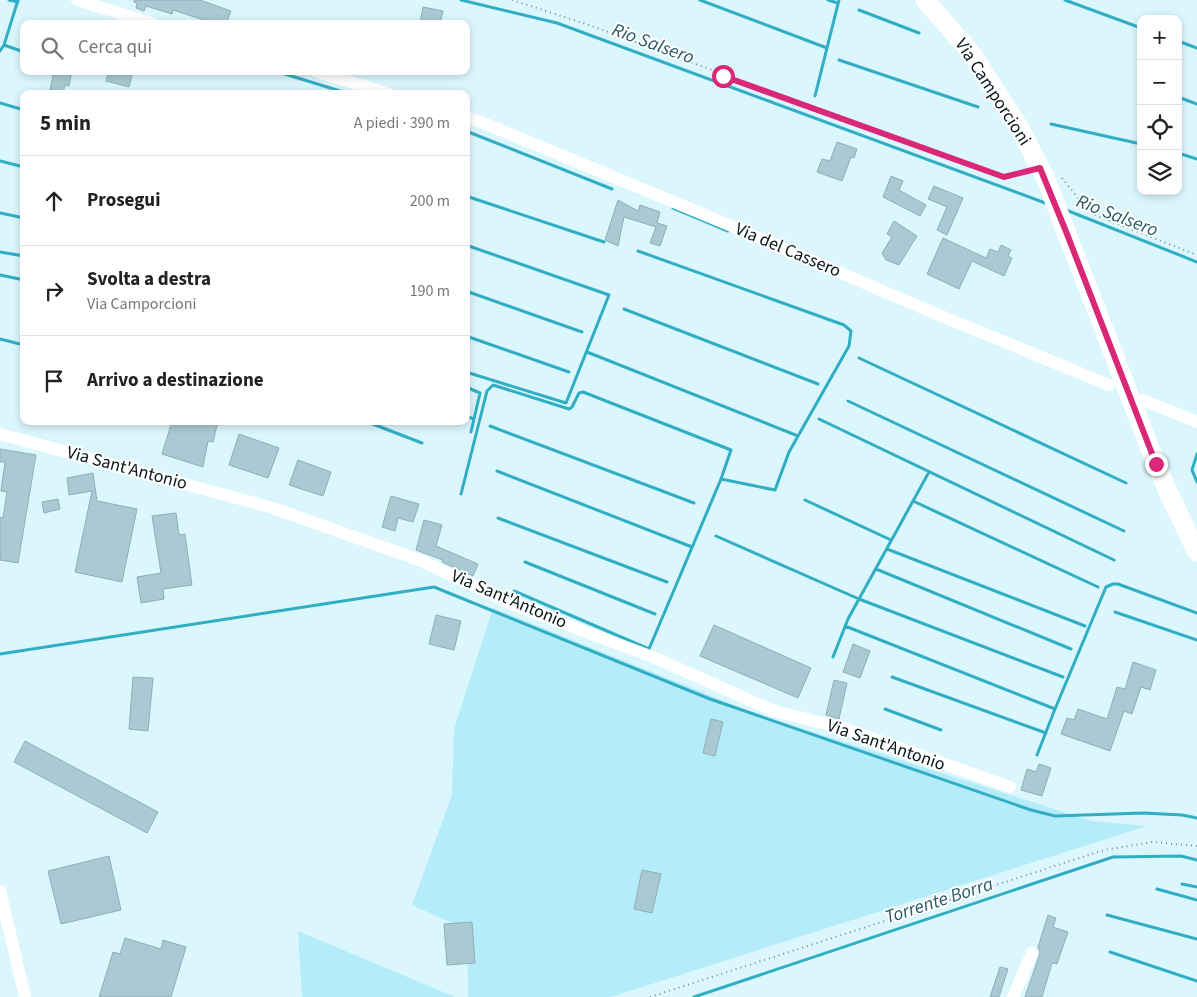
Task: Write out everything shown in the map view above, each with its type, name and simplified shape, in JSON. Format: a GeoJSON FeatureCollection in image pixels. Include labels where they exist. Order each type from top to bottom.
{"type":"FeatureCollection","features":[{"type":"Feature","properties":{"kind":"main road","name":"Via Camporcioni"},"geometry":{"type":"LineString","coordinates":[[925,0],[973,55],[1049,174],[1115,379],[1138,402],[1169,494],[1197,552]]}},
{"type":"Feature","properties":{"kind":"street"},"geometry":{"type":"LineString","coordinates":[[77,0],[141,20]]}},
{"type":"Feature","properties":{"kind":"street"},"geometry":{"type":"LineString","coordinates":[[327,75],[376,90]]}},
{"type":"Feature","properties":{"kind":"street","name":"Via del Cassero"},"geometry":{"type":"LineString","coordinates":[[470,118],[714,218],[927,310],[1115,379]]}},
{"type":"Feature","properties":{"kind":"street"},"geometry":{"type":"LineString","coordinates":[[1138,402],[1197,422]]}},
{"type":"Feature","properties":{"kind":"street","name":"Via Sant'Antonio"},"geometry":{"type":"LineString","coordinates":[[0,434],[273,508],[422,560],[516,606],[652,657],[774,711],[843,728],[1010,787]]}},
{"type":"Feature","properties":{"kind":"street"},"geometry":{"type":"LineString","coordinates":[[0,891],[25,997]]}},
{"type":"Feature","properties":{"kind":"street"},"geometry":{"type":"LineString","coordinates":[[1013,997],[1032,953]]}},
{"type":"Feature","properties":{"kind":"path"},"geometry":{"type":"LineString","coordinates":[[512,0],[589,26],[1004,177],[1049,174],[1090,213],[1197,255]]}},
{"type":"Feature","properties":{"kind":"path"},"geometry":{"type":"LineString","coordinates":[[650,997],[1104,850],[1153,842],[1197,846]]}},
{"type":"Feature","properties":{"kind":"shaded area"},"geometry":{"type":"Polygon","coordinates":[[[493,608],[754,713],[1092,821],[1147,826],[611,997],[468,997],[467,930],[412,905],[452,795],[454,729],[493,608]]]}},
{"type":"Feature","properties":{"kind":"shaded area"},"geometry":{"type":"Polygon","coordinates":[[[298,931],[455,997],[302,997],[298,931]]]}},
{"type":"Feature","properties":{"kind":"building"},"geometry":{"type":"Polygon","coordinates":[[[134,0],[200,0],[231,11],[228,20],[204,20],[173,10],[172,14],[146,6],[144,11],[136,8],[137,3],[134,0]]]}},
{"type":"Feature","properties":{"kind":"building"},"geometry":{"type":"Polygon","coordinates":[[[423,7],[443,11],[441,20],[421,20],[423,7]]]}},
{"type":"Feature","properties":{"kind":"building"},"geometry":{"type":"Polygon","coordinates":[[[53,75],[71,75],[69,86],[65,85],[64,90],[50,90],[53,75]]]}},
{"type":"Feature","properties":{"kind":"building"},"geometry":{"type":"Polygon","coordinates":[[[108,75],[132,75],[129,87],[106,81],[108,75]]]}},
{"type":"Feature","properties":{"kind":"building"},"geometry":{"type":"Polygon","coordinates":[[[837,142],[857,149],[854,158],[851,157],[842,181],[817,172],[822,159],[830,161],[837,142]]]}},
{"type":"Feature","properties":{"kind":"building"},"geometry":{"type":"Polygon","coordinates":[[[891,176],[903,181],[899,190],[926,205],[920,216],[883,197],[891,176]]]}},
{"type":"Feature","properties":{"kind":"building"},"geometry":{"type":"Polygon","coordinates":[[[934,186],[963,198],[947,235],[937,230],[947,207],[928,199],[934,186]]]}},
{"type":"Feature","properties":{"kind":"building"},"geometry":{"type":"Polygon","coordinates":[[[618,200],[638,211],[640,205],[660,212],[657,223],[667,226],[660,246],[650,243],[656,227],[624,217],[618,246],[605,240],[618,200]]]}},
{"type":"Feature","properties":{"kind":"building"},"geometry":{"type":"Polygon","coordinates":[[[894,221],[917,236],[899,265],[886,260],[882,253],[892,237],[887,234],[894,221]]]}},
{"type":"Feature","properties":{"kind":"building"},"geometry":{"type":"Polygon","coordinates":[[[943,238],[986,258],[990,249],[998,252],[1001,245],[1011,250],[1008,256],[1012,258],[1004,276],[972,261],[959,289],[927,274],[943,238]]]}},
{"type":"Feature","properties":{"kind":"building"},"geometry":{"type":"Polygon","coordinates":[[[171,425],[217,425],[213,442],[208,441],[203,467],[162,454],[171,425]]]}},
{"type":"Feature","properties":{"kind":"building"},"geometry":{"type":"Polygon","coordinates":[[[239,434],[279,448],[268,478],[229,465],[239,434]]]}},
{"type":"Feature","properties":{"kind":"building"},"geometry":{"type":"Polygon","coordinates":[[[0,449],[36,455],[18,563],[0,560],[0,517],[3,518],[7,492],[1,491],[5,462],[0,462],[0,449]]]}},
{"type":"Feature","properties":{"kind":"building"},"geometry":{"type":"Polygon","coordinates":[[[298,460],[331,472],[323,496],[289,485],[298,460]]]}},
{"type":"Feature","properties":{"kind":"building"},"geometry":{"type":"Polygon","coordinates":[[[93,473],[97,501],[137,509],[122,582],[75,572],[92,491],[69,495],[67,478],[93,473]]]}},
{"type":"Feature","properties":{"kind":"building"},"geometry":{"type":"Polygon","coordinates":[[[391,496],[419,504],[413,522],[398,518],[395,531],[382,527],[391,496]]]}},
{"type":"Feature","properties":{"kind":"building"},"geometry":{"type":"Polygon","coordinates":[[[58,499],[60,509],[44,513],[42,502],[58,499]]]}},
{"type":"Feature","properties":{"kind":"building"},"geometry":{"type":"Polygon","coordinates":[[[176,513],[179,535],[185,534],[192,585],[163,589],[164,599],[141,603],[137,577],[161,573],[152,516],[176,513]]]}},
{"type":"Feature","properties":{"kind":"building"},"geometry":{"type":"Polygon","coordinates":[[[424,520],[442,525],[436,546],[478,564],[473,576],[442,562],[443,560],[416,550],[424,520]]]}},
{"type":"Feature","properties":{"kind":"building"},"geometry":{"type":"Polygon","coordinates":[[[436,615],[461,621],[454,650],[429,644],[436,615]]]}},
{"type":"Feature","properties":{"kind":"building"},"geometry":{"type":"Polygon","coordinates":[[[714,625],[811,668],[798,698],[700,656],[714,625]]]}},
{"type":"Feature","properties":{"kind":"building"},"geometry":{"type":"Polygon","coordinates":[[[853,644],[870,651],[860,678],[843,672],[853,644]]]}},
{"type":"Feature","properties":{"kind":"building"},"geometry":{"type":"Polygon","coordinates":[[[1133,662],[1156,670],[1150,690],[1141,687],[1132,714],[1124,711],[1110,751],[1061,734],[1067,718],[1074,720],[1078,709],[1107,719],[1117,687],[1125,689],[1133,662]]]}},
{"type":"Feature","properties":{"kind":"building"},"geometry":{"type":"Polygon","coordinates":[[[133,677],[153,678],[148,731],[129,729],[133,677]]]}},
{"type":"Feature","properties":{"kind":"building"},"geometry":{"type":"Polygon","coordinates":[[[834,680],[847,683],[839,719],[826,715],[834,680]]]}},
{"type":"Feature","properties":{"kind":"building"},"geometry":{"type":"Polygon","coordinates":[[[711,719],[723,722],[715,756],[703,753],[711,719]]]}},
{"type":"Feature","properties":{"kind":"building"},"geometry":{"type":"Polygon","coordinates":[[[25,741],[158,812],[147,833],[14,762],[25,741]]]}},
{"type":"Feature","properties":{"kind":"building"},"geometry":{"type":"Polygon","coordinates":[[[1039,764],[1051,768],[1042,796],[1021,790],[1027,769],[1036,772],[1039,764]]]}},
{"type":"Feature","properties":{"kind":"building"},"geometry":{"type":"Polygon","coordinates":[[[109,856],[121,910],[61,924],[48,871],[109,856]]]}},
{"type":"Feature","properties":{"kind":"building"},"geometry":{"type":"Polygon","coordinates":[[[642,870],[661,874],[652,913],[634,909],[642,870]]]}},
{"type":"Feature","properties":{"kind":"building"},"geometry":{"type":"Polygon","coordinates":[[[1048,915],[1056,918],[1053,927],[1068,932],[1057,964],[1052,963],[1042,997],[1025,997],[1039,956],[1038,947],[1048,915]]]}},
{"type":"Feature","properties":{"kind":"building"},"geometry":{"type":"Polygon","coordinates":[[[472,922],[475,963],[447,965],[444,924],[472,922]]]}},
{"type":"Feature","properties":{"kind":"building"},"geometry":{"type":"Polygon","coordinates":[[[125,938],[161,949],[163,940],[186,947],[171,997],[99,997],[113,952],[120,954],[125,938]]]}},
{"type":"Feature","properties":{"kind":"building"},"geometry":{"type":"Polygon","coordinates":[[[1000,967],[1008,969],[999,997],[990,997],[1000,967]]]}},
{"type":"Feature","properties":{"kind":"waterway"},"geometry":{"type":"LineString","coordinates":[[9,0],[18,2]]}},
{"type":"Feature","properties":{"kind":"waterway"},"geometry":{"type":"LineString","coordinates":[[0,51],[4,45],[18,0]]}},
{"type":"Feature","properties":{"kind":"waterway","name":"Rio Salsero"},"geometry":{"type":"LineString","coordinates":[[461,0],[557,23],[1048,204]]}},
{"type":"Feature","properties":{"kind":"waterway"},"geometry":{"type":"LineString","coordinates":[[700,0],[827,48]]}},
{"type":"Feature","properties":{"kind":"waterway"},"geometry":{"type":"LineString","coordinates":[[828,0],[838,3]]}},
{"type":"Feature","properties":{"kind":"waterway"},"geometry":{"type":"LineString","coordinates":[[815,96],[839,0]]}},
{"type":"Feature","properties":{"kind":"waterway"},"geometry":{"type":"LineString","coordinates":[[1065,0],[1137,27]]}},
{"type":"Feature","properties":{"kind":"waterway"},"geometry":{"type":"LineString","coordinates":[[859,10],[919,33]]}},
{"type":"Feature","properties":{"kind":"waterway"},"geometry":{"type":"LineString","coordinates":[[1182,42],[1197,48]]}},
{"type":"Feature","properties":{"kind":"waterway"},"geometry":{"type":"LineString","coordinates":[[4,45],[20,51]]}},
{"type":"Feature","properties":{"kind":"waterway"},"geometry":{"type":"LineString","coordinates":[[839,60],[978,107]]}},
{"type":"Feature","properties":{"kind":"waterway"},"geometry":{"type":"LineString","coordinates":[[288,75],[337,90]]}},
{"type":"Feature","properties":{"kind":"waterway"},"geometry":{"type":"LineString","coordinates":[[1182,98],[1197,104]]}},
{"type":"Feature","properties":{"kind":"waterway"},"geometry":{"type":"LineString","coordinates":[[0,103],[20,109]]}},
{"type":"Feature","properties":{"kind":"waterway"},"geometry":{"type":"LineString","coordinates":[[1051,124],[1137,143]]}},
{"type":"Feature","properties":{"kind":"waterway"},"geometry":{"type":"LineString","coordinates":[[470,133],[612,189]]}},
{"type":"Feature","properties":{"kind":"waterway"},"geometry":{"type":"LineString","coordinates":[[1182,154],[1197,159]]}},
{"type":"Feature","properties":{"kind":"waterway"},"geometry":{"type":"LineString","coordinates":[[0,161],[20,166]]}},
{"type":"Feature","properties":{"kind":"waterway"},"geometry":{"type":"LineString","coordinates":[[470,197],[604,242]]}},
{"type":"Feature","properties":{"kind":"waterway"},"geometry":{"type":"LineString","coordinates":[[673,208],[728,231]]}},
{"type":"Feature","properties":{"kind":"waterway","name":"Rio Salsero"},"geometry":{"type":"LineString","coordinates":[[1066,210],[1197,262]]}},
{"type":"Feature","properties":{"kind":"waterway"},"geometry":{"type":"LineString","coordinates":[[0,213],[20,217]]}},
{"type":"Feature","properties":{"kind":"waterway"},"geometry":{"type":"LineString","coordinates":[[470,246],[609,295],[566,403],[470,373]]}},
{"type":"Feature","properties":{"kind":"waterway"},"geometry":{"type":"LineString","coordinates":[[514,591],[649,649],[721,479],[775,490],[789,452],[849,346],[851,331],[844,325],[638,251]]}},
{"type":"Feature","properties":{"kind":"waterway"},"geometry":{"type":"LineString","coordinates":[[0,252],[20,255]]}},
{"type":"Feature","properties":{"kind":"waterway"},"geometry":{"type":"LineString","coordinates":[[0,275],[20,279]]}},
{"type":"Feature","properties":{"kind":"waterway"},"geometry":{"type":"LineString","coordinates":[[470,292],[582,332]]}},
{"type":"Feature","properties":{"kind":"waterway"},"geometry":{"type":"LineString","coordinates":[[624,309],[818,384]]}},
{"type":"Feature","properties":{"kind":"waterway"},"geometry":{"type":"LineString","coordinates":[[470,337],[569,372]]}},
{"type":"Feature","properties":{"kind":"waterway"},"geometry":{"type":"LineString","coordinates":[[0,339],[20,344]]}},
{"type":"Feature","properties":{"kind":"waterway"},"geometry":{"type":"LineString","coordinates":[[587,352],[798,436]]}},
{"type":"Feature","properties":{"kind":"waterway"},"geometry":{"type":"LineString","coordinates":[[859,358],[1126,483]]}},
{"type":"Feature","properties":{"kind":"waterway"},"geometry":{"type":"LineString","coordinates":[[461,494],[487,391],[493,385],[569,409],[579,393],[583,392],[731,450],[721,479]]}},
{"type":"Feature","properties":{"kind":"waterway"},"geometry":{"type":"LineString","coordinates":[[470,389],[480,393],[471,432]]}},
{"type":"Feature","properties":{"kind":"waterway"},"geometry":{"type":"LineString","coordinates":[[848,401],[1124,531]]}},
{"type":"Feature","properties":{"kind":"waterway"},"geometry":{"type":"LineString","coordinates":[[470,418],[474,419]]}},
{"type":"Feature","properties":{"kind":"waterway"},"geometry":{"type":"LineString","coordinates":[[819,419],[1114,560]]}},
{"type":"Feature","properties":{"kind":"waterway"},"geometry":{"type":"LineString","coordinates":[[375,425],[422,443]]}},
{"type":"Feature","properties":{"kind":"waterway"},"geometry":{"type":"LineString","coordinates":[[490,426],[694,503]]}},
{"type":"Feature","properties":{"kind":"waterway"},"geometry":{"type":"LineString","coordinates":[[1197,454],[1192,470],[1197,482]]}},
{"type":"Feature","properties":{"kind":"waterway"},"geometry":{"type":"LineString","coordinates":[[497,471],[692,547]]}},
{"type":"Feature","properties":{"kind":"waterway"},"geometry":{"type":"LineString","coordinates":[[833,657],[848,619],[929,472]]}},
{"type":"Feature","properties":{"kind":"waterway"},"geometry":{"type":"LineString","coordinates":[[805,500],[891,540]]}},
{"type":"Feature","properties":{"kind":"waterway"},"geometry":{"type":"LineString","coordinates":[[913,501],[1098,587]]}},
{"type":"Feature","properties":{"kind":"waterway"},"geometry":{"type":"LineString","coordinates":[[498,518],[667,582]]}},
{"type":"Feature","properties":{"kind":"waterway"},"geometry":{"type":"LineString","coordinates":[[716,536],[859,599],[1063,677]]}},
{"type":"Feature","properties":{"kind":"waterway"},"geometry":{"type":"LineString","coordinates":[[887,549],[1085,626]]}},
{"type":"Feature","properties":{"kind":"waterway"},"geometry":{"type":"LineString","coordinates":[[525,562],[655,614]]}},
{"type":"Feature","properties":{"kind":"waterway"},"geometry":{"type":"LineString","coordinates":[[876,569],[1071,649]]}},
{"type":"Feature","properties":{"kind":"waterway"},"geometry":{"type":"LineString","coordinates":[[1037,755],[1106,587],[1118,584],[1197,613]]}},
{"type":"Feature","properties":{"kind":"waterway"},"geometry":{"type":"LineString","coordinates":[[0,654],[434,587],[710,699],[1031,810],[1055,816],[1143,813],[1182,815],[1197,818]]}},
{"type":"Feature","properties":{"kind":"waterway"},"geometry":{"type":"LineString","coordinates":[[1115,612],[1197,640]]}},
{"type":"Feature","properties":{"kind":"waterway"},"geometry":{"type":"LineString","coordinates":[[845,626],[1055,709]]}},
{"type":"Feature","properties":{"kind":"waterway"},"geometry":{"type":"LineString","coordinates":[[892,677],[1046,733]]}},
{"type":"Feature","properties":{"kind":"waterway"},"geometry":{"type":"LineString","coordinates":[[885,709],[941,730]]}},
{"type":"Feature","properties":{"kind":"waterway","name":"Torrente Borra"},"geometry":{"type":"LineString","coordinates":[[694,997],[1113,857],[1181,856],[1197,860]]}},
{"type":"Feature","properties":{"kind":"waterway"},"geometry":{"type":"LineString","coordinates":[[1182,884],[1197,887]]}},
{"type":"Feature","properties":{"kind":"waterway"},"geometry":{"type":"LineString","coordinates":[[1157,889],[1197,900]]}},
{"type":"Feature","properties":{"kind":"waterway"},"geometry":{"type":"LineString","coordinates":[[1107,915],[1197,939]]}},
{"type":"Feature","properties":{"kind":"waterway"},"geometry":{"type":"LineString","coordinates":[[1110,952],[1197,981]]}},
{"type":"Feature","properties":{"kind":"route"},"geometry":{"type":"LineString","coordinates":[[723,76],[1004,177],[1040,168],[1156,464]]}}]}
